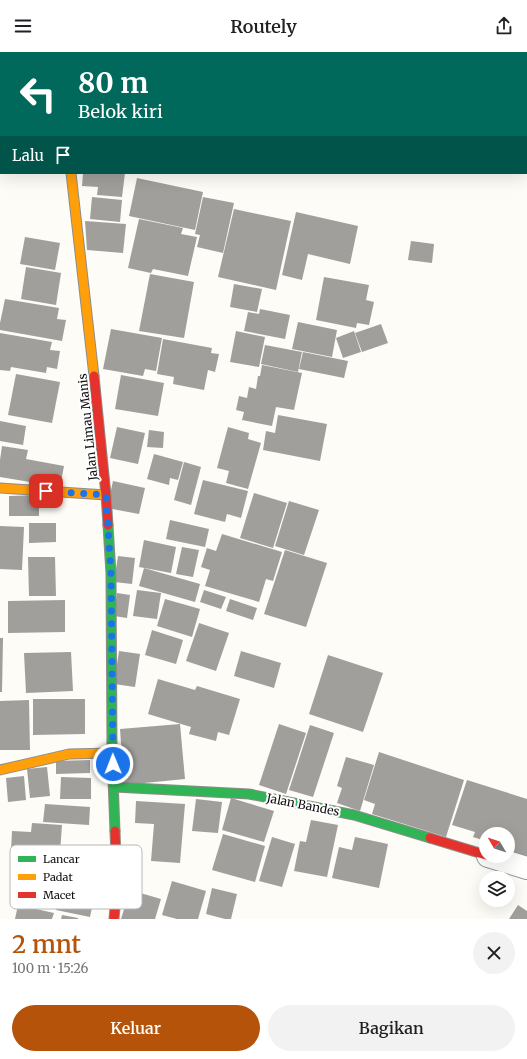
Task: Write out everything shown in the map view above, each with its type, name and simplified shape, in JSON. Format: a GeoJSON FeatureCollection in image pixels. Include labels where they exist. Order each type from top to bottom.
{"type":"FeatureCollection","features":[{"type":"Feature","properties":{"kind":"street","name":"Jalan Limau Manis"},"geometry":{"type":"LineString","coordinates":[[70,174],[91,342],[106,495],[111,574],[112,753],[116,845]]}},
{"type":"Feature","properties":{"kind":"street"},"geometry":{"type":"LineString","coordinates":[[0,488],[106,495]]}},
{"type":"Feature","properties":{"kind":"street"},"geometry":{"type":"LineString","coordinates":[[0,770],[69,754],[112,753]]}},
{"type":"Feature","properties":{"kind":"street","name":"Jalan Bandes"},"geometry":{"type":"LineString","coordinates":[[114,787],[249,794],[354,815],[479,854]]}},
{"type":"Feature","properties":{"kind":"street","name":"Jalan Bandes"},"geometry":{"type":"LineString","coordinates":[[510,863],[527,868]]}},
{"type":"Feature","properties":{"kind":"street","name":"Jalan Limau Manis"},"geometry":{"type":"LineString","coordinates":[[114,919],[115,909]]}},
{"type":"Feature","properties":{"kind":"building"},"geometry":{"type":"Polygon","coordinates":[[[83,174],[125,174],[122,197],[97,195],[98,187],[82,186],[83,174]]]}},
{"type":"Feature","properties":{"kind":"building"},"geometry":{"type":"Polygon","coordinates":[[[137,178],[203,192],[195,230],[129,216],[137,178]]]}},
{"type":"Feature","properties":{"kind":"building"},"geometry":{"type":"Polygon","coordinates":[[[92,197],[122,200],[120,222],[90,219],[92,197]]]}},
{"type":"Feature","properties":{"kind":"building"},"geometry":{"type":"Polygon","coordinates":[[[203,197],[234,203],[223,253],[197,247],[200,235],[195,234],[203,197]]]}},
{"type":"Feature","properties":{"kind":"building"},"geometry":{"type":"Polygon","coordinates":[[[234,209],[291,221],[276,290],[218,277],[234,209]]]}},
{"type":"Feature","properties":{"kind":"building"},"geometry":{"type":"Polygon","coordinates":[[[296,212],[358,226],[350,264],[308,254],[302,280],[282,275],[296,212]]]}},
{"type":"Feature","properties":{"kind":"building"},"geometry":{"type":"Polygon","coordinates":[[[139,219],[183,228],[181,234],[197,237],[188,276],[153,269],[151,273],[128,268],[139,219]]]}},
{"type":"Feature","properties":{"kind":"building"},"geometry":{"type":"Polygon","coordinates":[[[85,221],[126,224],[123,253],[87,250],[85,221]]]}},
{"type":"Feature","properties":{"kind":"building"},"geometry":{"type":"Polygon","coordinates":[[[25,237],[60,243],[55,270],[20,264],[25,237]]]}},
{"type":"Feature","properties":{"kind":"building"},"geometry":{"type":"Polygon","coordinates":[[[411,241],[434,244],[432,263],[408,260],[411,241]]]}},
{"type":"Feature","properties":{"kind":"building"},"geometry":{"type":"Polygon","coordinates":[[[26,267],[61,273],[56,305],[21,299],[26,267]]]}},
{"type":"Feature","properties":{"kind":"building"},"geometry":{"type":"Polygon","coordinates":[[[150,274],[194,282],[184,338],[139,331],[150,274]]]}},
{"type":"Feature","properties":{"kind":"building"},"geometry":{"type":"Polygon","coordinates":[[[324,277],[369,285],[366,300],[374,302],[369,325],[357,323],[356,328],[316,320],[324,277]]]}},
{"type":"Feature","properties":{"kind":"building"},"geometry":{"type":"Polygon","coordinates":[[[234,284],[262,289],[257,312],[230,307],[234,284]]]}},
{"type":"Feature","properties":{"kind":"building"},"geometry":{"type":"Polygon","coordinates":[[[5,299],[59,308],[57,319],[66,320],[62,341],[0,330],[5,299]]]}},
{"type":"Feature","properties":{"kind":"building"},"geometry":{"type":"Polygon","coordinates":[[[260,309],[290,315],[285,339],[244,331],[248,312],[259,314],[260,309]]]}},
{"type":"Feature","properties":{"kind":"building"},"geometry":{"type":"Polygon","coordinates":[[[298,322],[337,330],[332,357],[292,349],[298,322]]]}},
{"type":"Feature","properties":{"kind":"building"},"geometry":{"type":"Polygon","coordinates":[[[381,324],[388,343],[362,352],[355,333],[381,324]]]}},
{"type":"Feature","properties":{"kind":"building"},"geometry":{"type":"Polygon","coordinates":[[[111,329],[162,338],[156,371],[145,369],[143,376],[103,369],[111,329]]]}},
{"type":"Feature","properties":{"kind":"building"},"geometry":{"type":"Polygon","coordinates":[[[236,331],[265,337],[259,367],[230,362],[236,331]]]}},
{"type":"Feature","properties":{"kind":"building"},"geometry":{"type":"Polygon","coordinates":[[[354,331],[361,352],[343,358],[336,338],[354,331]]]}},
{"type":"Feature","properties":{"kind":"building"},"geometry":{"type":"Polygon","coordinates":[[[0,333],[52,342],[50,350],[60,351],[57,369],[47,367],[46,373],[11,367],[10,371],[0,370],[0,333]]]}},
{"type":"Feature","properties":{"kind":"building"},"geometry":{"type":"Polygon","coordinates":[[[163,339],[212,348],[211,353],[219,354],[215,372],[208,370],[204,390],[173,384],[174,377],[157,374],[163,339]]]}},
{"type":"Feature","properties":{"kind":"building"},"geometry":{"type":"Polygon","coordinates":[[[265,345],[302,352],[298,372],[261,364],[265,345]]]}},
{"type":"Feature","properties":{"kind":"building"},"geometry":{"type":"Polygon","coordinates":[[[303,352],[348,361],[344,378],[299,369],[303,352]]]}},
{"type":"Feature","properties":{"kind":"building"},"geometry":{"type":"Polygon","coordinates":[[[262,365],[302,373],[294,410],[276,407],[272,426],[242,420],[244,412],[236,410],[239,396],[247,398],[249,387],[256,389],[258,376],[260,376],[262,365]]]}},
{"type":"Feature","properties":{"kind":"building"},"geometry":{"type":"Polygon","coordinates":[[[16,374],[60,382],[52,423],[8,415],[16,374]]]}},
{"type":"Feature","properties":{"kind":"building"},"geometry":{"type":"Polygon","coordinates":[[[121,375],[164,383],[158,416],[115,409],[121,375]]]}},
{"type":"Feature","properties":{"kind":"building"},"geometry":{"type":"Polygon","coordinates":[[[278,415],[327,424],[320,461],[263,450],[266,431],[275,433],[278,415]]]}},
{"type":"Feature","properties":{"kind":"building"},"geometry":{"type":"Polygon","coordinates":[[[0,421],[26,426],[23,445],[0,441],[0,421]]]}},
{"type":"Feature","properties":{"kind":"building"},"geometry":{"type":"Polygon","coordinates":[[[117,427],[145,433],[138,464],[110,458],[117,427]]]}},
{"type":"Feature","properties":{"kind":"building"},"geometry":{"type":"Polygon","coordinates":[[[228,427],[249,433],[248,439],[261,443],[248,489],[226,483],[229,471],[217,468],[228,427]]]}},
{"type":"Feature","properties":{"kind":"building"},"geometry":{"type":"Polygon","coordinates":[[[149,430],[164,432],[163,448],[147,447],[149,430]]]}},
{"type":"Feature","properties":{"kind":"building"},"geometry":{"type":"Polygon","coordinates":[[[2,446],[28,450],[26,459],[64,466],[60,487],[0,477],[2,446]]]}},
{"type":"Feature","properties":{"kind":"building"},"geometry":{"type":"Polygon","coordinates":[[[154,454],[183,462],[178,480],[170,478],[169,485],[147,479],[154,454]]]}},
{"type":"Feature","properties":{"kind":"building"},"geometry":{"type":"Polygon","coordinates":[[[184,462],[201,467],[191,505],[174,500],[184,462]]]}},
{"type":"Feature","properties":{"kind":"building"},"geometry":{"type":"Polygon","coordinates":[[[203,480],[248,491],[241,518],[227,514],[225,522],[194,514],[203,480]]]}},
{"type":"Feature","properties":{"kind":"building"},"geometry":{"type":"Polygon","coordinates":[[[113,481],[145,488],[139,514],[107,508],[113,481]]]}},
{"type":"Feature","properties":{"kind":"building"},"geometry":{"type":"Polygon","coordinates":[[[254,493],[287,503],[273,548],[240,538],[254,493]]]}},
{"type":"Feature","properties":{"kind":"building"},"geometry":{"type":"Polygon","coordinates":[[[39,495],[39,516],[9,516],[9,496],[39,495]]]}},
{"type":"Feature","properties":{"kind":"building"},"geometry":{"type":"Polygon","coordinates":[[[289,501],[319,510],[304,555],[275,546],[289,501]]]}},
{"type":"Feature","properties":{"kind":"building"},"geometry":{"type":"Polygon","coordinates":[[[170,520],[209,529],[205,547],[166,539],[170,520]]]}},
{"type":"Feature","properties":{"kind":"building"},"geometry":{"type":"Polygon","coordinates":[[[29,523],[56,523],[56,542],[29,543],[29,523]]]}},
{"type":"Feature","properties":{"kind":"building"},"geometry":{"type":"Polygon","coordinates":[[[0,526],[24,527],[22,570],[0,569],[0,526]]]}},
{"type":"Feature","properties":{"kind":"building"},"geometry":{"type":"Polygon","coordinates":[[[222,534],[282,552],[273,581],[266,579],[259,602],[205,586],[210,570],[201,567],[207,548],[216,551],[222,534]]]}},
{"type":"Feature","properties":{"kind":"building"},"geometry":{"type":"Polygon","coordinates":[[[144,540],[176,547],[171,573],[139,567],[144,540]]]}},
{"type":"Feature","properties":{"kind":"building"},"geometry":{"type":"Polygon","coordinates":[[[182,547],[199,550],[193,577],[176,574],[182,547]]]}},
{"type":"Feature","properties":{"kind":"building"},"geometry":{"type":"Polygon","coordinates":[[[285,550],[327,563],[306,627],[264,614],[285,550]]]}},
{"type":"Feature","properties":{"kind":"building"},"geometry":{"type":"Polygon","coordinates":[[[118,556],[135,558],[132,584],[114,582],[118,556]]]}},
{"type":"Feature","properties":{"kind":"building"},"geometry":{"type":"Polygon","coordinates":[[[28,557],[55,557],[56,596],[29,596],[28,557]]]}},
{"type":"Feature","properties":{"kind":"building"},"geometry":{"type":"Polygon","coordinates":[[[144,568],[200,584],[195,602],[139,586],[144,568]]]}},
{"type":"Feature","properties":{"kind":"building"},"geometry":{"type":"Polygon","coordinates":[[[137,590],[161,593],[157,619],[133,616],[137,590]]]}},
{"type":"Feature","properties":{"kind":"building"},"geometry":{"type":"Polygon","coordinates":[[[204,590],[226,597],[221,609],[200,602],[204,590]]]}},
{"type":"Feature","properties":{"kind":"building"},"geometry":{"type":"Polygon","coordinates":[[[117,593],[130,595],[127,618],[114,616],[117,593]]]}},
{"type":"Feature","properties":{"kind":"building"},"geometry":{"type":"Polygon","coordinates":[[[165,599],[200,609],[192,637],[157,626],[165,599]]]}},
{"type":"Feature","properties":{"kind":"building"},"geometry":{"type":"Polygon","coordinates":[[[230,599],[257,608],[253,620],[226,611],[230,599]]]}},
{"type":"Feature","properties":{"kind":"building"},"geometry":{"type":"Polygon","coordinates":[[[65,600],[65,632],[8,633],[8,601],[65,600]]]}},
{"type":"Feature","properties":{"kind":"building"},"geometry":{"type":"Polygon","coordinates":[[[199,623],[229,633],[216,671],[186,661],[199,623]]]}},
{"type":"Feature","properties":{"kind":"building"},"geometry":{"type":"Polygon","coordinates":[[[152,630],[183,640],[176,664],[145,655],[152,630]]]}},
{"type":"Feature","properties":{"kind":"building"},"geometry":{"type":"Polygon","coordinates":[[[0,638],[3,638],[2,692],[0,692],[0,638]]]}},
{"type":"Feature","properties":{"kind":"building"},"geometry":{"type":"Polygon","coordinates":[[[119,651],[140,654],[135,687],[114,684],[119,651]]]}},
{"type":"Feature","properties":{"kind":"building"},"geometry":{"type":"Polygon","coordinates":[[[241,651],[281,663],[274,688],[234,676],[241,651]]]}},
{"type":"Feature","properties":{"kind":"building"},"geometry":{"type":"Polygon","coordinates":[[[71,652],[73,691],[26,693],[24,653],[71,652]]]}},
{"type":"Feature","properties":{"kind":"building"},"geometry":{"type":"Polygon","coordinates":[[[328,655],[383,673],[363,732],[309,714],[328,655]]]}},
{"type":"Feature","properties":{"kind":"building"},"geometry":{"type":"Polygon","coordinates":[[[158,679],[195,690],[197,686],[240,699],[229,735],[218,732],[216,741],[189,734],[191,727],[148,714],[158,679]]]}},
{"type":"Feature","properties":{"kind":"building"},"geometry":{"type":"Polygon","coordinates":[[[33,699],[85,699],[85,734],[33,735],[33,699]]]}},
{"type":"Feature","properties":{"kind":"building"},"geometry":{"type":"Polygon","coordinates":[[[29,700],[30,750],[0,750],[0,701],[29,700]]]}},
{"type":"Feature","properties":{"kind":"building"},"geometry":{"type":"Polygon","coordinates":[[[180,724],[185,779],[124,785],[120,729],[180,724]]]}},
{"type":"Feature","properties":{"kind":"building"},"geometry":{"type":"Polygon","coordinates":[[[279,724],[306,733],[286,794],[259,785],[279,724]]]}},
{"type":"Feature","properties":{"kind":"building"},"geometry":{"type":"Polygon","coordinates":[[[310,725],[334,733],[313,797],[289,790],[310,725]]]}},
{"type":"Feature","properties":{"kind":"building"},"geometry":{"type":"Polygon","coordinates":[[[379,752],[464,780],[446,837],[372,814],[375,804],[364,800],[379,752]]]}},
{"type":"Feature","properties":{"kind":"building"},"geometry":{"type":"Polygon","coordinates":[[[346,757],[374,765],[360,811],[337,803],[342,788],[337,786],[346,757]]]}},
{"type":"Feature","properties":{"kind":"building"},"geometry":{"type":"Polygon","coordinates":[[[90,760],[90,773],[56,774],[56,761],[90,760]]]}},
{"type":"Feature","properties":{"kind":"building"},"geometry":{"type":"Polygon","coordinates":[[[47,767],[50,796],[30,798],[27,769],[47,767]]]}},
{"type":"Feature","properties":{"kind":"building"},"geometry":{"type":"Polygon","coordinates":[[[24,776],[26,800],[8,802],[6,778],[24,776]]]}},
{"type":"Feature","properties":{"kind":"building"},"geometry":{"type":"Polygon","coordinates":[[[61,777],[91,778],[91,799],[60,799],[61,777]]]}},
{"type":"Feature","properties":{"kind":"building"},"geometry":{"type":"Polygon","coordinates":[[[467,780],[527,799],[527,866],[515,860],[515,827],[479,827],[479,839],[473,837],[475,832],[452,825],[467,780]]]}},
{"type":"Feature","properties":{"kind":"building"},"geometry":{"type":"Polygon","coordinates":[[[231,798],[274,811],[264,842],[222,830],[231,798]]]}},
{"type":"Feature","properties":{"kind":"building"},"geometry":{"type":"Polygon","coordinates":[[[196,799],[222,802],[218,833],[192,831],[196,799]]]}},
{"type":"Feature","properties":{"kind":"building"},"geometry":{"type":"Polygon","coordinates":[[[136,801],[185,804],[180,863],[151,861],[154,824],[135,823],[136,801]]]}},
{"type":"Feature","properties":{"kind":"building"},"geometry":{"type":"Polygon","coordinates":[[[45,804],[90,807],[89,825],[43,822],[45,804]]]}},
{"type":"Feature","properties":{"kind":"building"},"geometry":{"type":"Polygon","coordinates":[[[311,820],[338,825],[327,877],[294,871],[300,841],[306,842],[311,820]]]}},
{"type":"Feature","properties":{"kind":"building"},"geometry":{"type":"Polygon","coordinates":[[[32,823],[62,825],[61,845],[11,845],[12,831],[31,832],[32,823]]]}},
{"type":"Feature","properties":{"kind":"building"},"geometry":{"type":"Polygon","coordinates":[[[223,834],[265,846],[255,882],[212,870],[223,834]]]}},
{"type":"Feature","properties":{"kind":"building"},"geometry":{"type":"Polygon","coordinates":[[[272,837],[295,844],[282,887],[259,881],[272,837]]]}},
{"type":"Feature","properties":{"kind":"building"},"geometry":{"type":"Polygon","coordinates":[[[355,837],[388,844],[379,888],[332,878],[339,847],[352,850],[355,837]]]}},
{"type":"Feature","properties":{"kind":"building"},"geometry":{"type":"Polygon","coordinates":[[[172,881],[206,891],[198,919],[177,919],[162,915],[172,881]]]}},
{"type":"Feature","properties":{"kind":"building"},"geometry":{"type":"Polygon","coordinates":[[[212,888],[237,894],[231,919],[206,914],[212,888]]]}},
{"type":"Feature","properties":{"kind":"building"},"geometry":{"type":"Polygon","coordinates":[[[142,893],[161,899],[155,919],[121,919],[124,909],[142,909],[142,893]]]}},
{"type":"Feature","properties":{"kind":"building"},"geometry":{"type":"Polygon","coordinates":[[[518,905],[527,911],[527,919],[509,919],[518,905]]]}},
{"type":"Feature","properties":{"kind":"building"},"geometry":{"type":"Polygon","coordinates":[[[17,909],[36,909],[54,913],[52,919],[15,919],[17,909]]]}},
{"type":"Feature","properties":{"kind":"building"},"geometry":{"type":"Polygon","coordinates":[[[56,909],[92,909],[90,917],[56,909]]]}},
{"type":"Feature","properties":{"kind":"building"},"geometry":{"type":"Polygon","coordinates":[[[62,915],[78,918],[78,919],[61,919],[62,915]]]}},
{"type":"Feature","properties":{"kind":"traffic: fast"},"geometry":{"type":"LineString","coordinates":[[108,525],[111,574],[112,753],[115,831]]}},
{"type":"Feature","properties":{"kind":"traffic: fast"},"geometry":{"type":"LineString","coordinates":[[114,787],[249,794],[354,815],[430,838]]}},
{"type":"Feature","properties":{"kind":"traffic: slow"},"geometry":{"type":"LineString","coordinates":[[71,174],[94,376]]}},
{"type":"Feature","properties":{"kind":"traffic: slow"},"geometry":{"type":"LineString","coordinates":[[0,488],[106,495]]}},
{"type":"Feature","properties":{"kind":"traffic: slow"},"geometry":{"type":"LineString","coordinates":[[0,770],[69,754],[112,753]]}},
{"type":"Feature","properties":{"kind":"traffic: jam"},"geometry":{"type":"LineString","coordinates":[[94,376],[108,525]]}},
{"type":"Feature","properties":{"kind":"traffic: jam"},"geometry":{"type":"LineString","coordinates":[[115,831],[116,845]]}},
{"type":"Feature","properties":{"kind":"traffic: jam"},"geometry":{"type":"LineString","coordinates":[[430,838],[479,853]]}},
{"type":"Feature","properties":{"kind":"traffic: jam"},"geometry":{"type":"LineString","coordinates":[[114,919],[115,909]]}},
{"type":"Feature","properties":{"kind":"route"},"geometry":{"type":"LineString","coordinates":[[46,491],[106,495],[111,574],[113,764]]}}]}
